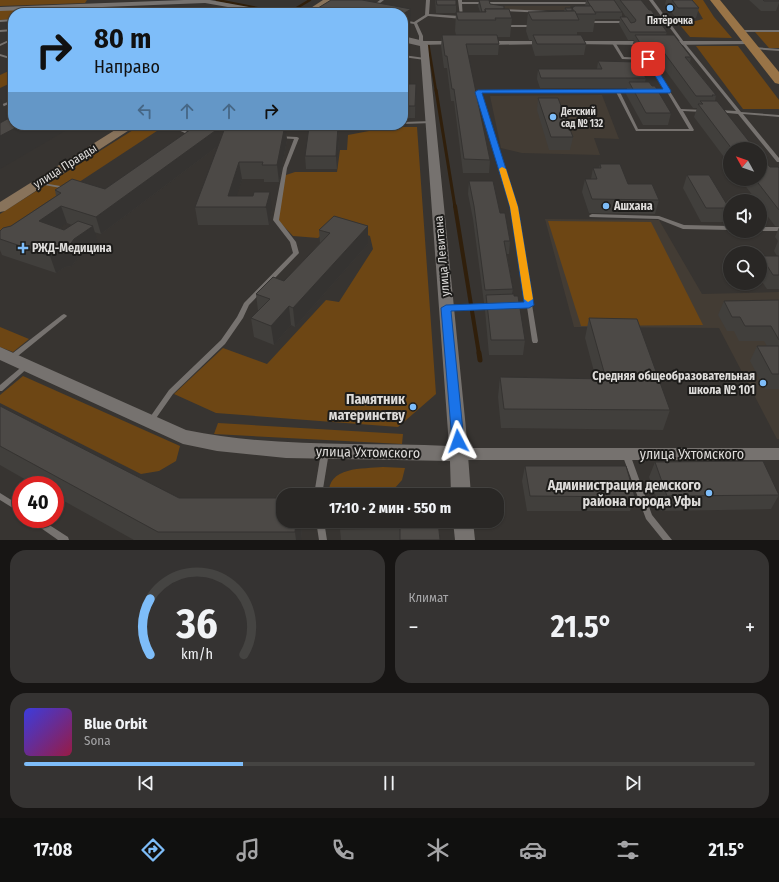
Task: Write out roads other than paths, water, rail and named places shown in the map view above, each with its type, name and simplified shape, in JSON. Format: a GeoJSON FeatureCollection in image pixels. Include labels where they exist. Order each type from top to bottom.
{"type":"FeatureCollection","features":[{"type":"Feature","properties":{"kind":"main road"},"geometry":{"type":"LineString","coordinates":[[316,8],[329,0]]}},
{"type":"Feature","properties":{"kind":"main road"},"geometry":{"type":"LineString","coordinates":[[715,0],[777,74]]}},
{"type":"Feature","properties":{"kind":"main road","name":"улица Правды"},"geometry":{"type":"LineString","coordinates":[[0,208],[123,130]]}},
{"type":"Feature","properties":{"kind":"street"},"geometry":{"type":"LineString","coordinates":[[67,8],[205,1],[243,8]]}},
{"type":"Feature","properties":{"kind":"street"},"geometry":{"type":"LineString","coordinates":[[408,40],[421,42],[466,43]]}},
{"type":"Feature","properties":{"kind":"street","name":"улица Левитана"},"geometry":{"type":"LineString","coordinates":[[421,42],[424,45],[426,59],[460,488]]}},
{"type":"Feature","properties":{"kind":"street"},"geometry":{"type":"LineString","coordinates":[[474,43],[552,43]]}},
{"type":"Feature","properties":{"kind":"street"},"geometry":{"type":"LineString","coordinates":[[567,43],[683,43],[752,45]]}},
{"type":"Feature","properties":{"kind":"street","name":"улица Ухтомского"},"geometry":{"type":"LineString","coordinates":[[5,355],[183,437],[208,443],[251,448],[325,452],[458,454],[779,454]]}},
{"type":"Feature","properties":{"kind":"street"},"geometry":{"type":"LineString","coordinates":[[463,528],[464,540]]}},
{"type":"Feature","properties":{"kind":"lane"},"geometry":{"type":"LineString","coordinates":[[372,8],[382,0]]}},
{"type":"Feature","properties":{"kind":"lane"},"geometry":{"type":"LineString","coordinates":[[426,15],[428,0]]}},
{"type":"Feature","properties":{"kind":"lane"},"geometry":{"type":"LineString","coordinates":[[651,0],[683,43],[779,161]]}},
{"type":"Feature","properties":{"kind":"lane"},"geometry":{"type":"LineString","coordinates":[[463,22],[460,1],[596,3]]}},
{"type":"Feature","properties":{"kind":"lane"},"geometry":{"type":"LineString","coordinates":[[494,1],[496,6]]}},
{"type":"Feature","properties":{"kind":"lane"},"geometry":{"type":"LineString","coordinates":[[573,3],[575,7]]}},
{"type":"Feature","properties":{"kind":"lane"},"geometry":{"type":"LineString","coordinates":[[231,8],[237,7]]}},
{"type":"Feature","properties":{"kind":"lane"},"geometry":{"type":"LineString","coordinates":[[499,10],[555,12]]}},
{"type":"Feature","properties":{"kind":"lane"},"geometry":{"type":"LineString","coordinates":[[408,22],[415,23],[426,15],[462,17]]}},
{"type":"Feature","properties":{"kind":"lane"},"geometry":{"type":"LineString","coordinates":[[623,17],[631,28]]}},
{"type":"Feature","properties":{"kind":"lane"},"geometry":{"type":"LineString","coordinates":[[579,21],[627,22]]}},
{"type":"Feature","properties":{"kind":"lane"},"geometry":{"type":"LineString","coordinates":[[415,23],[421,36],[421,42]]}},
{"type":"Feature","properties":{"kind":"lane"},"geometry":{"type":"LineString","coordinates":[[499,26],[536,26]]}},
{"type":"Feature","properties":{"kind":"lane"},"geometry":{"type":"LineString","coordinates":[[740,31],[779,31]]}},
{"type":"Feature","properties":{"kind":"lane"},"geometry":{"type":"LineString","coordinates":[[614,43],[623,58],[648,59],[692,130],[637,130],[617,91]]}},
{"type":"Feature","properties":{"kind":"lane"},"geometry":{"type":"LineString","coordinates":[[752,45],[779,50]]}},
{"type":"Feature","properties":{"kind":"lane"},"geometry":{"type":"LineString","coordinates":[[408,57],[426,59]]}},
{"type":"Feature","properties":{"kind":"lane"},"geometry":{"type":"LineString","coordinates":[[535,341],[514,207],[478,92],[639,91]]}},
{"type":"Feature","properties":{"kind":"lane"},"geometry":{"type":"LineString","coordinates":[[646,91],[668,91]]}},
{"type":"Feature","properties":{"kind":"lane"},"geometry":{"type":"LineString","coordinates":[[679,110],[709,111]]}},
{"type":"Feature","properties":{"kind":"lane"},"geometry":{"type":"LineString","coordinates":[[716,111],[779,116]]}},
{"type":"Feature","properties":{"kind":"lane"},"geometry":{"type":"LineString","coordinates":[[408,123],[431,122]]}},
{"type":"Feature","properties":{"kind":"lane"},"geometry":{"type":"LineString","coordinates":[[181,130],[190,134],[198,134]]}},
{"type":"Feature","properties":{"kind":"lane"},"geometry":{"type":"LineString","coordinates":[[184,138],[190,134]]}},
{"type":"Feature","properties":{"kind":"lane"},"geometry":{"type":"LineString","coordinates":[[150,422],[170,392],[223,342],[240,318],[246,304],[296,253],[293,242],[276,220],[285,168],[297,138],[273,137]]}},
{"type":"Feature","properties":{"kind":"lane"},"geometry":{"type":"LineString","coordinates":[[39,183],[74,189]]}},
{"type":"Feature","properties":{"kind":"lane"},"geometry":{"type":"LineString","coordinates":[[592,216],[659,218],[683,227],[723,228]]}},
{"type":"Feature","properties":{"kind":"lane"},"geometry":{"type":"LineString","coordinates":[[767,228],[779,229]]}},
{"type":"Feature","properties":{"kind":"lane"},"geometry":{"type":"LineString","coordinates":[[506,305],[529,305]]}},
{"type":"Feature","properties":{"kind":"lane"},"geometry":{"type":"LineString","coordinates":[[446,308],[498,306]]}},
{"type":"Feature","properties":{"kind":"lane"},"geometry":{"type":"LineString","coordinates":[[5,355],[64,316]]}},
{"type":"Feature","properties":{"kind":"lane"},"geometry":{"type":"LineString","coordinates":[[0,389],[28,366]]}},
{"type":"Feature","properties":{"kind":"lane"},"geometry":{"type":"LineString","coordinates":[[319,488],[325,452]]}},
{"type":"Feature","properties":{"kind":"lane"},"geometry":{"type":"LineString","coordinates":[[626,454],[649,517],[668,540]]}},
{"type":"Feature","properties":{"kind":"lane"},"geometry":{"type":"LineString","coordinates":[[0,496],[12,504]]}},
{"type":"Feature","properties":{"kind":"lane"},"geometry":{"type":"LineString","coordinates":[[47,528],[65,540]]}},
{"type":"Feature","properties":{"kind":"lane"},"geometry":{"type":"LineString","coordinates":[[321,528],[323,540]]}},
{"type":"Feature","properties":{"kind":"waterway"},"geometry":{"type":"LineString","coordinates":[[217,0],[257,8]]}},
{"type":"Feature","properties":{"kind":"waterway"},"geometry":{"type":"LineString","coordinates":[[297,8],[310,0]]}},
{"type":"Feature","properties":{"kind":"waterway"},"geometry":{"type":"LineString","coordinates":[[428,43],[436,91]]}},
{"type":"Feature","properties":{"kind":"waterway"},"geometry":{"type":"LineString","coordinates":[[436,90],[455,207]]}},
{"type":"Feature","properties":{"kind":"waterway"},"geometry":{"type":"LineString","coordinates":[[455,206],[479,354]]}},
{"type":"Feature","properties":{"kind":"waterway"},"geometry":{"type":"LineString","coordinates":[[479,353],[480,360]]}},
{"type":"Feature","properties":{"kind":"place","name":"Пятёрочка"},"geometry":{"type":"Point","coordinates":[670,8]}},
{"type":"Feature","properties":{"kind":"place","name":"Детский сад № 132"},"geometry":{"type":"Point","coordinates":[553,117]}},
{"type":"Feature","properties":{"kind":"place","name":"Ашхана"},"geometry":{"type":"Point","coordinates":[606,206]}},
{"type":"Feature","properties":{"kind":"place","name":"РЖД-Медицина"},"geometry":{"type":"Point","coordinates":[23,248]}},
{"type":"Feature","properties":{"kind":"place","name":"Средняя общеобразовательная школа № 101"},"geometry":{"type":"Point","coordinates":[763,383]}},
{"type":"Feature","properties":{"kind":"place","name":"Памятник материнству"},"geometry":{"type":"Point","coordinates":[413,407]}},
{"type":"Feature","properties":{"kind":"place","name":"Администрация демского района города Уфы"},"geometry":{"type":"Point","coordinates":[709,493]}}]}
